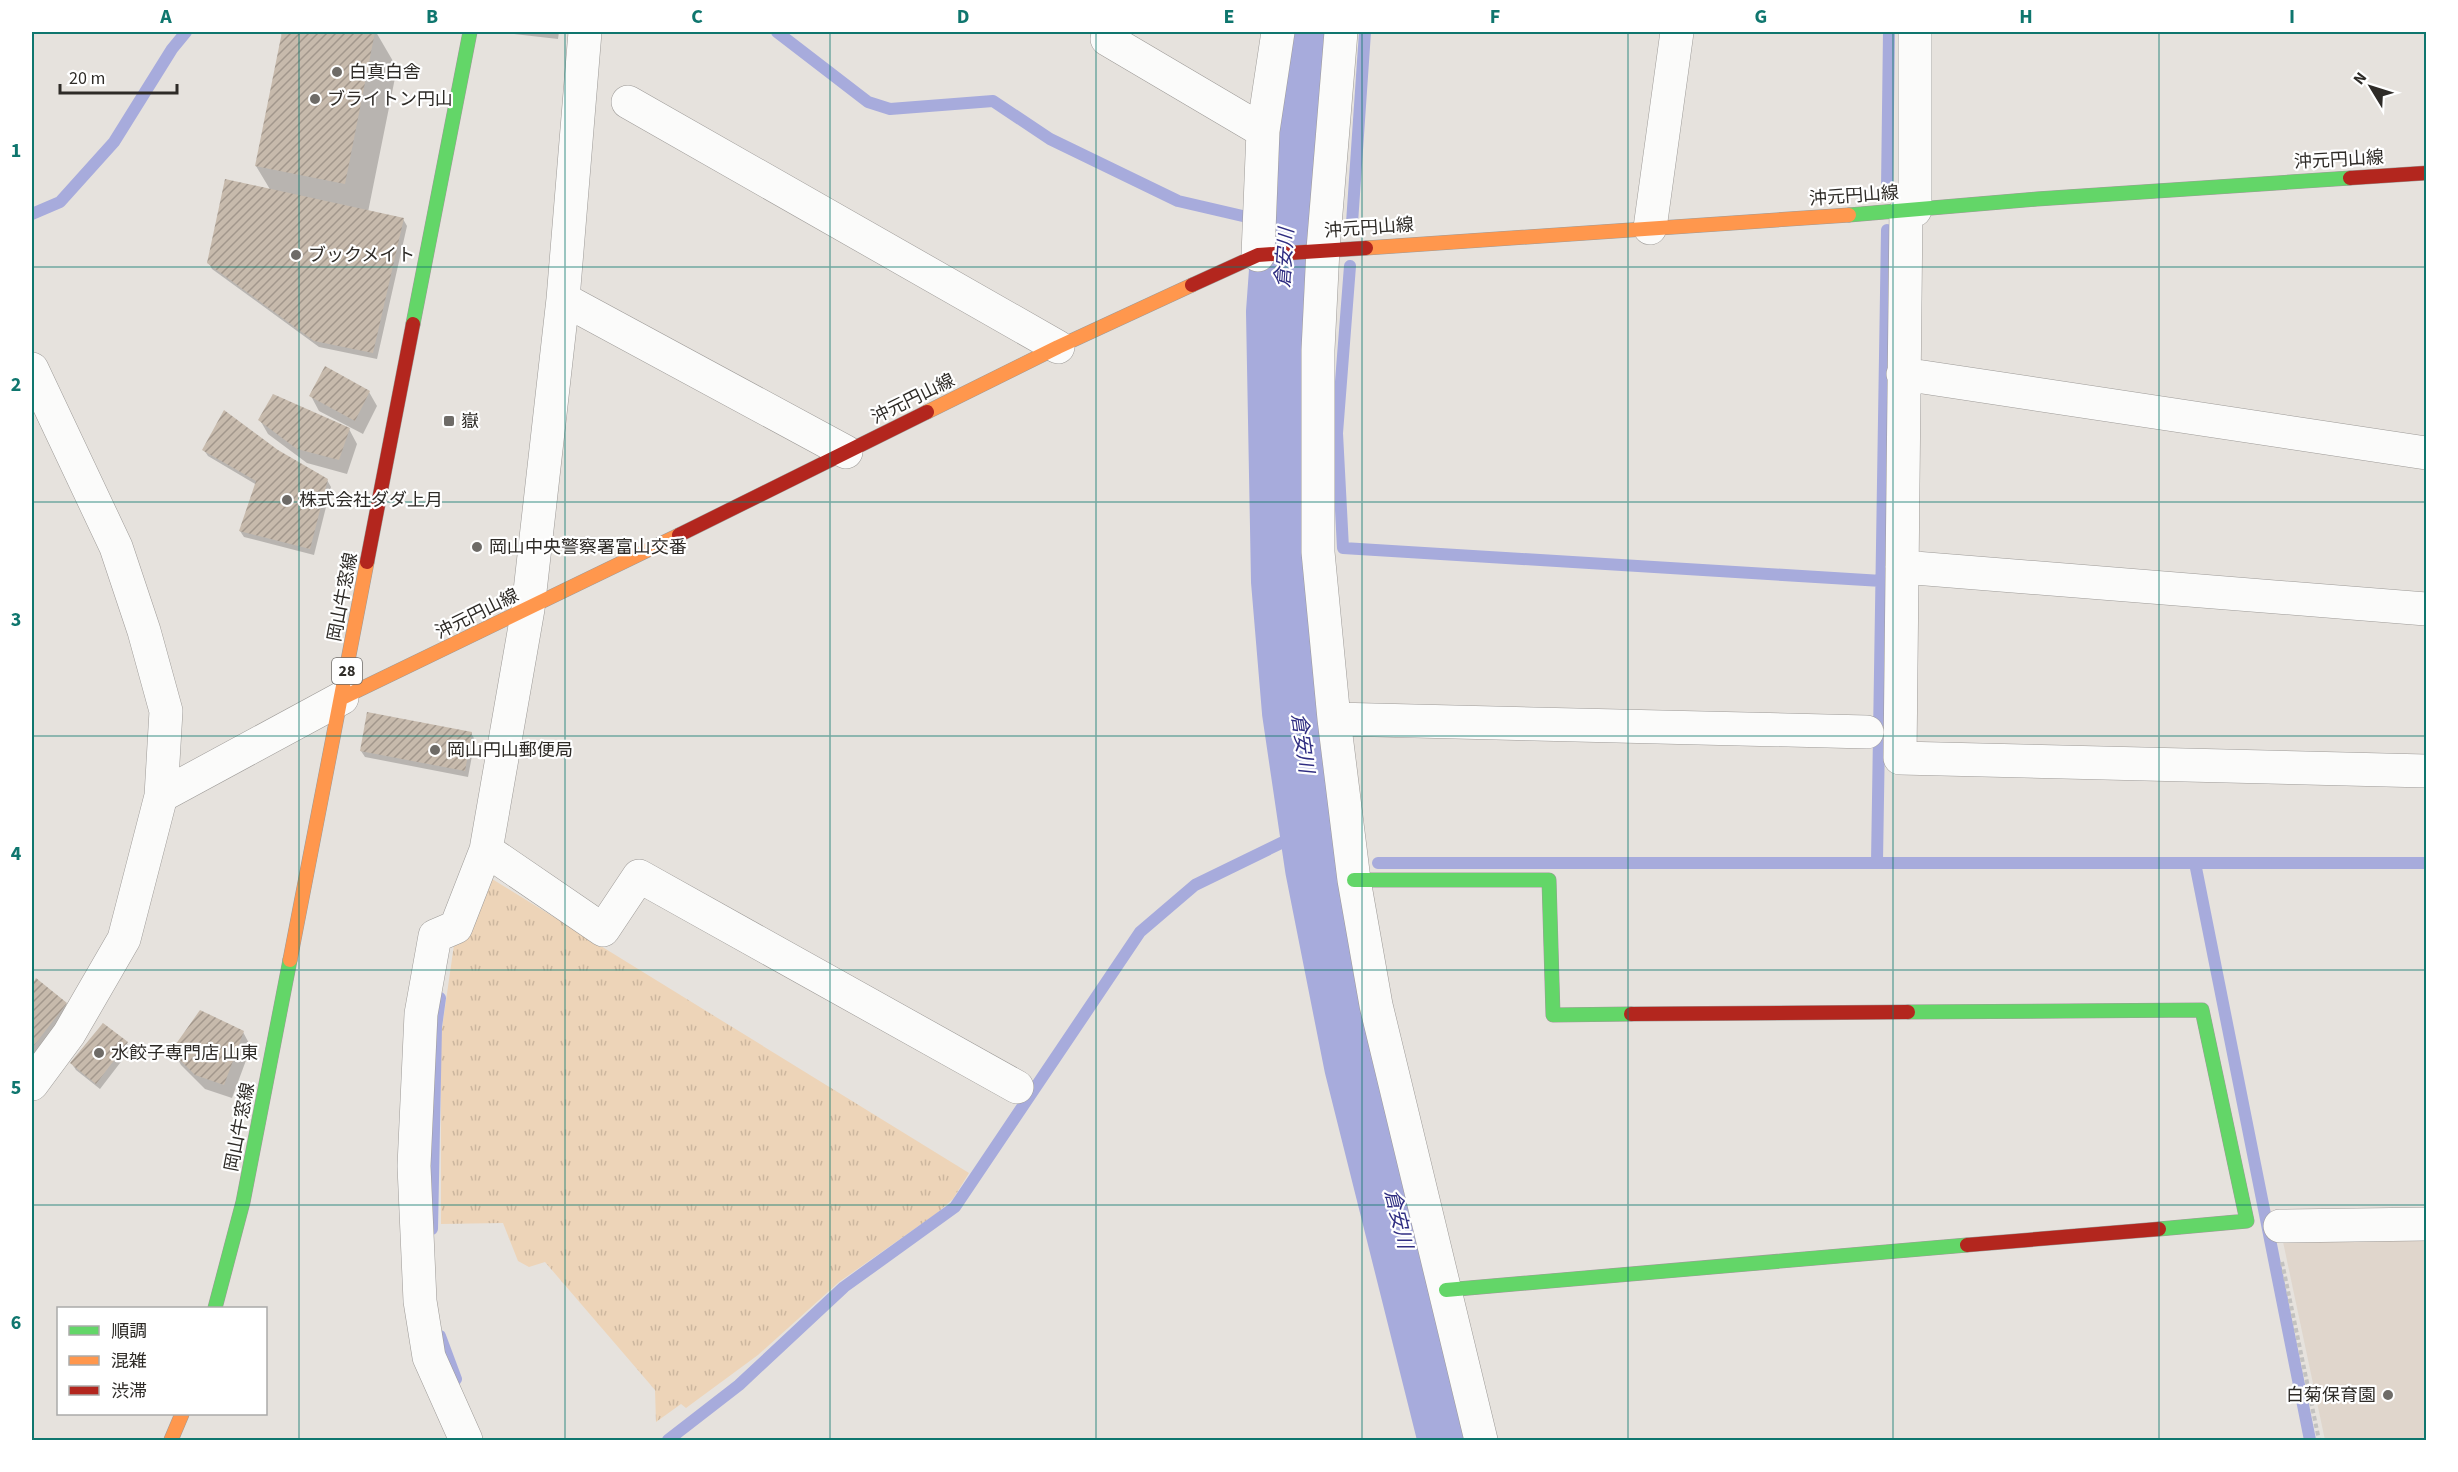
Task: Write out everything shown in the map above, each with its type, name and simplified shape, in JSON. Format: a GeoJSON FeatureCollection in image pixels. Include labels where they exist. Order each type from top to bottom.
{"type":"FeatureCollection","features":[{"type":"Feature","properties":{"kind":"main road","name":"岡山牛窓線"},"geometry":{"type":"LineString","coordinates":[[215,1307],[243,1202],[470,32]]}},
{"type":"Feature","properties":{"kind":"main road","name":"沖元円山線"},"geometry":{"type":"LineString","coordinates":[[342,698],[528,609],[1058,347],[1263,254],[1910,211],[2072,196],[2427,173]]}},
{"type":"Feature","properties":{"kind":"main road"},"geometry":{"type":"LineString","coordinates":[[1354,880],[1549,880],[1553,1015],[2202,1010],[2247,1221],[1446,1290]]}},
{"type":"Feature","properties":{"kind":"main road"},"geometry":{"type":"LineString","coordinates":[[171,1440],[181,1415]]}},
{"type":"Feature","properties":{"kind":"street"},"geometry":{"type":"LineString","coordinates":[[466,1440],[429,1357],[420,1301],[414,1166],[421,1014],[435,936],[456,927],[486,850],[528,609],[563,299],[585,32]]}},
{"type":"Feature","properties":{"kind":"street"},"geometry":{"type":"LineString","coordinates":[[1111,32],[1107,39],[1263,131]]}},
{"type":"Feature","properties":{"kind":"street"},"geometry":{"type":"LineString","coordinates":[[1263,254],[1263,131],[1278,32]]}},
{"type":"Feature","properties":{"kind":"street"},"geometry":{"type":"LineString","coordinates":[[1341,32],[1314,250],[1318,350],[1318,552],[1334,719],[1354,880],[1376,1005],[1481,1440]]}},
{"type":"Feature","properties":{"kind":"street"},"geometry":{"type":"LineString","coordinates":[[1650,228],[1677,32]]}},
{"type":"Feature","properties":{"kind":"street"},"geometry":{"type":"LineString","coordinates":[[1915,32],[1903,374],[1900,758],[2427,771]]}},
{"type":"Feature","properties":{"kind":"street"},"geometry":{"type":"LineString","coordinates":[[628,102],[1058,347]]}},
{"type":"Feature","properties":{"kind":"street"},"geometry":{"type":"LineString","coordinates":[[563,299],[846,452]]}},
{"type":"Feature","properties":{"kind":"street"},"geometry":{"type":"LineString","coordinates":[[32,369],[116,547],[144,631],[166,711],[161,796],[124,939],[69,1034],[32,1084]]}},
{"type":"Feature","properties":{"kind":"street"},"geometry":{"type":"LineString","coordinates":[[1903,374],[2427,453]]}},
{"type":"Feature","properties":{"kind":"street"},"geometry":{"type":"LineString","coordinates":[[1902,567],[2427,609]]}},
{"type":"Feature","properties":{"kind":"street"},"geometry":{"type":"LineString","coordinates":[[161,796],[342,698]]}},
{"type":"Feature","properties":{"kind":"street"},"geometry":{"type":"LineString","coordinates":[[1334,719],[1867,732]]}},
{"type":"Feature","properties":{"kind":"street"},"geometry":{"type":"LineString","coordinates":[[486,850],[603,930],[639,876],[1017,1087]]}},
{"type":"Feature","properties":{"kind":"street"},"geometry":{"type":"LineString","coordinates":[[2280,1241],[2427,1224]]}},
{"type":"Feature","properties":{"kind":"path"},"geometry":{"type":"LineString","coordinates":[[2280,1241],[2319,1440]]}},
{"type":"Feature","properties":{"kind":"shaded area"},"geometry":{"type":"Polygon","coordinates":[[[2426,1232],[2426,1440],[2325,1440],[2282,1237],[2426,1232]]]}},
{"type":"Feature","properties":{"kind":"green space"},"geometry":{"type":"Polygon","coordinates":[[[484,874],[969,1173],[953,1199],[937,1213],[839,1282],[758,1355],[686,1408],[681,1404],[656,1422],[655,1390],[545,1262],[529,1267],[518,1261],[503,1223],[441,1224],[441,1035],[454,945],[484,874]]]}},
{"type":"Feature","properties":{"kind":"building","name":"ブライトン円山"},"geometry":{"type":"Polygon","coordinates":[[[282,32],[375,32],[345,184],[255,166],[282,32]]]}},
{"type":"Feature","properties":{"kind":"building"},"geometry":{"type":"Polygon","coordinates":[[[225,179],[404,218],[373,353],[314,341],[207,263],[225,179]]]}},
{"type":"Feature","properties":{"kind":"building"},"geometry":{"type":"Polygon","coordinates":[[[325,366],[370,391],[355,421],[309,396],[325,366]]]}},
{"type":"Feature","properties":{"kind":"building"},"geometry":{"type":"Polygon","coordinates":[[[273,394],[350,428],[339,460],[297,449],[258,420],[273,394]]]}},
{"type":"Feature","properties":{"kind":"building"},"geometry":{"type":"Polygon","coordinates":[[[224,410],[278,450],[328,479],[310,549],[239,531],[256,481],[202,450],[224,410]]]}},
{"type":"Feature","properties":{"kind":"building"},"geometry":{"type":"Polygon","coordinates":[[[367,712],[472,732],[465,771],[360,751],[367,712]]]}},
{"type":"Feature","properties":{"kind":"building"},"geometry":{"type":"Polygon","coordinates":[[[36,978],[67,1003],[32,1048],[32,985],[36,978]]]}},
{"type":"Feature","properties":{"kind":"building"},"geometry":{"type":"Polygon","coordinates":[[[200,1010],[244,1031],[224,1085],[195,1075],[171,1051],[200,1010]]]}},
{"type":"Feature","properties":{"kind":"building","name":"水餃子専門店 山東"},"geometry":{"type":"Polygon","coordinates":[[[103,1023],[128,1042],[96,1084],[70,1063],[103,1023]]]}},
{"type":"Feature","properties":{"kind":"waterway"},"geometry":{"type":"LineString","coordinates":[[32,214],[60,202],[114,142],[172,49],[186,32]]}},
{"type":"Feature","properties":{"kind":"waterway"},"geometry":{"type":"LineString","coordinates":[[777,32],[868,102],[890,109],[993,101],[1050,139],[1178,201],[1247,217]]}},
{"type":"Feature","properties":{"kind":"waterway","name":"倉安川"},"geometry":{"type":"LineString","coordinates":[[1312,32],[1288,216],[1281,312],[1286,581],[1297,712],[1320,868],[1359,1065],[1453,1440]]}},
{"type":"Feature","properties":{"kind":"waterway"},"geometry":{"type":"LineString","coordinates":[[1352,223],[1365,32]]}},
{"type":"Feature","properties":{"kind":"waterway"},"geometry":{"type":"LineString","coordinates":[[1887,188],[1889,32]]}},
{"type":"Feature","properties":{"kind":"waterway"},"geometry":{"type":"LineString","coordinates":[[1277,217],[1288,216]]}},
{"type":"Feature","properties":{"kind":"waterway"},"geometry":{"type":"LineString","coordinates":[[1877,862],[1887,230]]}},
{"type":"Feature","properties":{"kind":"waterway"},"geometry":{"type":"LineString","coordinates":[[1350,266],[1337,433],[1343,548],[1882,581]]}},
{"type":"Feature","properties":{"kind":"waterway"},"geometry":{"type":"LineString","coordinates":[[668,1440],[739,1385],[844,1287],[955,1207],[1140,932],[1195,885],[1314,827]]}},
{"type":"Feature","properties":{"kind":"waterway"},"geometry":{"type":"LineString","coordinates":[[1320,868],[1336,863]]}},
{"type":"Feature","properties":{"kind":"waterway"},"geometry":{"type":"LineString","coordinates":[[1378,863],[2426,863]]}},
{"type":"Feature","properties":{"kind":"waterway"},"geometry":{"type":"LineString","coordinates":[[2195,863],[2310,1440]]}},
{"type":"Feature","properties":{"kind":"waterway"},"geometry":{"type":"LineString","coordinates":[[432,1229],[436,1027],[440,998]]}},
{"type":"Feature","properties":{"kind":"waterway"},"geometry":{"type":"LineString","coordinates":[[440,1336],[456,1379]]}},
{"type":"Feature","properties":{"kind":"traffic: fast"},"geometry":{"type":"LineString","coordinates":[[413,324],[470,32]]}},
{"type":"Feature","properties":{"kind":"traffic: fast"},"geometry":{"type":"LineString","coordinates":[[1849,215],[2037,199],[2350,178]]}},
{"type":"Feature","properties":{"kind":"traffic: fast"},"geometry":{"type":"LineString","coordinates":[[1354,880],[1549,880],[1553,1015],[1631,1014]]}},
{"type":"Feature","properties":{"kind":"traffic: fast"},"geometry":{"type":"LineString","coordinates":[[215,1307],[243,1202],[290,960]]}},
{"type":"Feature","properties":{"kind":"traffic: fast"},"geometry":{"type":"LineString","coordinates":[[1908,1012],[2202,1010],[2247,1221],[2159,1229]]}},
{"type":"Feature","properties":{"kind":"traffic: fast"},"geometry":{"type":"LineString","coordinates":[[1446,1290],[1967,1245]]}},
{"type":"Feature","properties":{"kind":"traffic: slow"},"geometry":{"type":"LineString","coordinates":[[1366,248],[1849,215]]}},
{"type":"Feature","properties":{"kind":"traffic: slow"},"geometry":{"type":"LineString","coordinates":[[927,412],[1058,347],[1192,285]]}},
{"type":"Feature","properties":{"kind":"traffic: slow"},"geometry":{"type":"LineString","coordinates":[[342,698],[679,535]]}},
{"type":"Feature","properties":{"kind":"traffic: slow"},"geometry":{"type":"LineString","coordinates":[[290,960],[367,562]]}},
{"type":"Feature","properties":{"kind":"traffic: slow"},"geometry":{"type":"LineString","coordinates":[[171,1440],[182,1415]]}},
{"type":"Feature","properties":{"kind":"traffic: jam"},"geometry":{"type":"LineString","coordinates":[[2350,178],[2426,173]]}},
{"type":"Feature","properties":{"kind":"traffic: jam"},"geometry":{"type":"LineString","coordinates":[[1192,285],[1258,255],[1366,248]]}},
{"type":"Feature","properties":{"kind":"traffic: jam"},"geometry":{"type":"LineString","coordinates":[[367,562],[413,324]]}},
{"type":"Feature","properties":{"kind":"traffic: jam"},"geometry":{"type":"LineString","coordinates":[[679,535],[927,412]]}},
{"type":"Feature","properties":{"kind":"traffic: jam"},"geometry":{"type":"LineString","coordinates":[[1631,1014],[1908,1012]]}},
{"type":"Feature","properties":{"kind":"traffic: jam"},"geometry":{"type":"LineString","coordinates":[[1967,1245],[2159,1229]]}},
{"type":"Feature","properties":{"kind":"place","name":"白真白舎"},"geometry":{"type":"Point","coordinates":[337,72]}},
{"type":"Feature","properties":{"kind":"place","name":"ブライトン円山"},"geometry":{"type":"Point","coordinates":[315,99]}},
{"type":"Feature","properties":{"kind":"place","name":"ブックメイト"},"geometry":{"type":"Point","coordinates":[296,255]}},
{"type":"Feature","properties":{"kind":"place","name":"嶽"},"geometry":{"type":"Point","coordinates":[449,421]}},
{"type":"Feature","properties":{"kind":"place","name":"株式会社ダダ上月"},"geometry":{"type":"Point","coordinates":[287,500]}},
{"type":"Feature","properties":{"kind":"place","name":"岡山中央警察署富山交番"},"geometry":{"type":"Point","coordinates":[477,547]}},
{"type":"Feature","properties":{"kind":"place","name":"岡山円山郵便局"},"geometry":{"type":"Point","coordinates":[435,750]}},
{"type":"Feature","properties":{"kind":"place","name":"水餃子専門店 山東"},"geometry":{"type":"Point","coordinates":[99,1053]}},
{"type":"Feature","properties":{"kind":"place","name":"白菊保育園"},"geometry":{"type":"Point","coordinates":[2388,1395]}}]}
